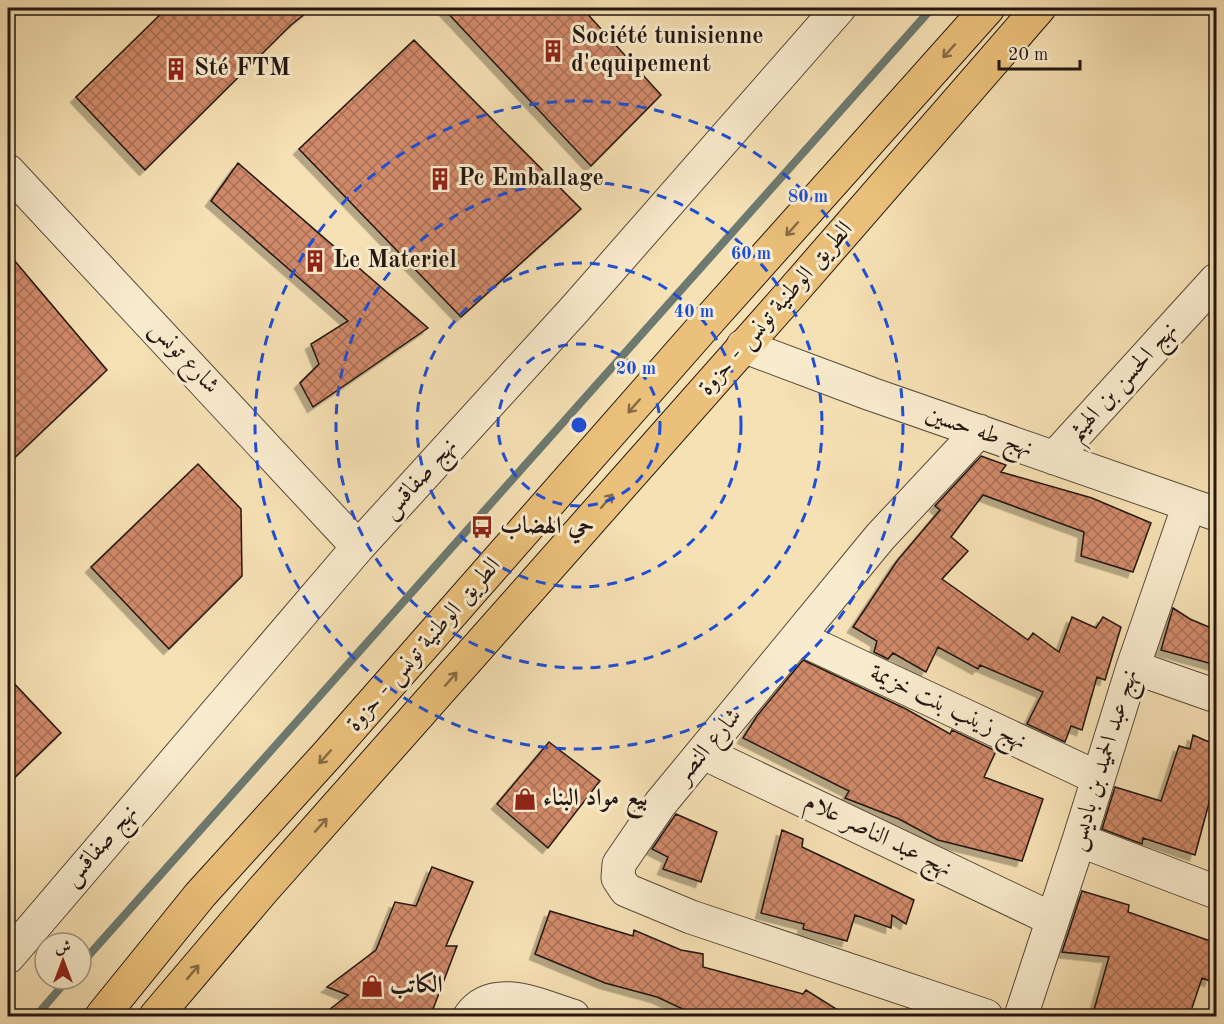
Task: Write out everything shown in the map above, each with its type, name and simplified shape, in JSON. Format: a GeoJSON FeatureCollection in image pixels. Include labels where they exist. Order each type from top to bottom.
{"type":"FeatureCollection","features":[{"type":"Feature","properties":{"kind":"main road","name":"الطريق الوطنية تونس - حزوة"},"geometry":{"type":"LineString","coordinates":[[102,1017],[200,895],[327,755],[711,318],[988,8]]}},
{"type":"Feature","properties":{"kind":"main road","name":"الطريق الوطنية تونس - حزوة"},"geometry":{"type":"LineString","coordinates":[[156,1017],[262,891],[786,299],[1039,8]]}},
{"type":"Feature","properties":{"kind":"street","name":"نهج صفاقس"},"geometry":{"type":"LineString","coordinates":[[8,957],[358,547],[575,309],[839,8]]}},
{"type":"Feature","properties":{"kind":"street","name":"شارع تونس"},"geometry":{"type":"LineString","coordinates":[[8,171],[358,547]]}},
{"type":"Feature","properties":{"kind":"street","name":"نهج الحسن بن الهيثم"},"geometry":{"type":"LineString","coordinates":[[1054,458],[1216,280]]}},
{"type":"Feature","properties":{"kind":"street","name":"نهج طه حسين"},"geometry":{"type":"LineString","coordinates":[[743,346],[871,394],[1203,509]]}},
{"type":"Feature","properties":{"kind":"street","name":"شارع النصر"},"geometry":{"type":"LineString","coordinates":[[979,431],[880,537],[660,804],[620,864],[618,878],[626,890],[691,917],[986,1017]]}},
{"type":"Feature","properties":{"kind":"street","name":"نهج عبد الحميد بن باديس"},"geometry":{"type":"LineString","coordinates":[[1021,1017],[1133,667],[1203,509]]}},
{"type":"Feature","properties":{"kind":"street","name":"نهج زينب بنت خزيمة"},"geometry":{"type":"LineString","coordinates":[[799,638],[1098,778]]}},
{"type":"Feature","properties":{"kind":"street"},"geometry":{"type":"LineString","coordinates":[[1133,667],[1216,696]]}},
{"type":"Feature","properties":{"kind":"street","name":"نهج عبد الناصر علام"},"geometry":{"type":"LineString","coordinates":[[704,753],[1052,919]]}},
{"type":"Feature","properties":{"kind":"street"},"geometry":{"type":"LineString","coordinates":[[1079,840],[1216,892]]}},
{"type":"Feature","properties":{"kind":"street"},"geometry":{"type":"LineString","coordinates":[[470,1017],[477,1007],[494,999],[514,998],[573,1017]]}},
{"type":"Feature","properties":{"kind":"building","name":"Sté FTM"},"geometry":{"type":"Polygon","coordinates":[[[167,8],[312,8],[291,25],[145,170],[76,97],[167,8]]]}},
{"type":"Feature","properties":{"kind":"building","name":"Société tunisienne d'equipement"},"geometry":{"type":"Polygon","coordinates":[[[443,8],[582,8],[661,95],[591,166],[443,8]]]}},
{"type":"Feature","properties":{"kind":"building","name":"Pc Emballage"},"geometry":{"type":"Polygon","coordinates":[[[414,40],[581,209],[461,317],[299,149],[414,40]]]}},
{"type":"Feature","properties":{"kind":"building","name":"Le Materiel"},"geometry":{"type":"Polygon","coordinates":[[[238,163],[428,328],[313,407],[300,383],[319,364],[311,344],[348,321],[211,201],[238,163]]]}},
{"type":"Feature","properties":{"kind":"building"},"geometry":{"type":"Polygon","coordinates":[[[8,253],[107,370],[8,464],[8,253]]]}},
{"type":"Feature","properties":{"kind":"building"},"geometry":{"type":"Polygon","coordinates":[[[981,456],[1006,465],[1001,472],[1092,498],[1151,523],[1133,572],[1081,556],[1084,532],[983,495],[951,537],[968,551],[942,579],[1028,640],[1033,633],[1059,652],[1072,617],[1096,628],[1103,617],[1121,627],[1105,680],[1097,677],[1082,730],[1071,726],[1065,742],[1027,724],[1043,692],[980,665],[978,669],[938,647],[926,672],[893,653],[888,659],[874,652],[877,641],[853,627],[897,561],[940,510],[935,506],[981,456]]]}},
{"type":"Feature","properties":{"kind":"building"},"geometry":{"type":"Polygon","coordinates":[[[198,464],[241,509],[242,576],[169,649],[91,567],[198,464]]]}},
{"type":"Feature","properties":{"kind":"building"},"geometry":{"type":"Polygon","coordinates":[[[1173,608],[1190,619],[1216,630],[1216,665],[1161,650],[1173,608]]]}},
{"type":"Feature","properties":{"kind":"building"},"geometry":{"type":"Polygon","coordinates":[[[803,660],[906,709],[950,734],[952,730],[996,751],[984,777],[1043,799],[1022,861],[938,840],[899,819],[845,798],[849,791],[743,738],[757,716],[803,660]]]}},
{"type":"Feature","properties":{"kind":"building"},"geometry":{"type":"Polygon","coordinates":[[[8,677],[61,733],[8,784],[8,677]]]}},
{"type":"Feature","properties":{"kind":"building"},"geometry":{"type":"Polygon","coordinates":[[[1193,735],[1216,745],[1216,793],[1212,792],[1195,855],[1143,838],[1142,844],[1102,829],[1115,787],[1161,801],[1179,746],[1190,749],[1193,735]]]}},
{"type":"Feature","properties":{"kind":"building"},"geometry":{"type":"Polygon","coordinates":[[[549,742],[600,781],[548,848],[497,804],[549,742]]]}},
{"type":"Feature","properties":{"kind":"building"},"geometry":{"type":"Polygon","coordinates":[[[676,814],[717,832],[701,882],[663,869],[668,857],[652,849],[676,814]]]}},
{"type":"Feature","properties":{"kind":"building"},"geometry":{"type":"Polygon","coordinates":[[[782,830],[803,839],[802,847],[914,900],[906,924],[892,915],[891,928],[855,915],[847,941],[803,929],[804,924],[761,913],[782,830]]]}},
{"type":"Feature","properties":{"kind":"building"},"geometry":{"type":"Polygon","coordinates":[[[432,867],[473,882],[446,946],[457,946],[430,1017],[320,1017],[348,995],[327,987],[376,950],[395,902],[416,906],[432,867]]]}},
{"type":"Feature","properties":{"kind":"building"},"geometry":{"type":"Polygon","coordinates":[[[1082,891],[1129,905],[1128,912],[1216,943],[1216,959],[1210,981],[1202,978],[1189,1017],[1092,1017],[1109,957],[1062,952],[1082,891]]]}},
{"type":"Feature","properties":{"kind":"building"},"geometry":{"type":"Polygon","coordinates":[[[550,911],[633,936],[634,930],[681,950],[703,954],[703,967],[803,994],[806,990],[849,1017],[700,1017],[657,997],[605,983],[535,954],[550,911]]]}},
{"type":"Feature","properties":{"kind":"waterway"},"geometry":{"type":"LineString","coordinates":[[93,951],[932,8]]}},
{"type":"Feature","properties":{"kind":"waterway"},"geometry":{"type":"LineString","coordinates":[[36,1016],[58,991]]}},
{"type":"Feature","properties":{"kind":"place","name":"Société tunisienne d'equipement"},"geometry":{"type":"Point","coordinates":[553,51]}},
{"type":"Feature","properties":{"kind":"place","name":"Sté FTM"},"geometry":{"type":"Point","coordinates":[176,69]}},
{"type":"Feature","properties":{"kind":"place","name":"Pc Emballage"},"geometry":{"type":"Point","coordinates":[440,179]}},
{"type":"Feature","properties":{"kind":"place","name":"Le Materiel"},"geometry":{"type":"Point","coordinates":[315,261]}},
{"type":"Feature","properties":{"kind":"place","name":"حي الهضاب"},"geometry":{"type":"Point","coordinates":[482,527]}},
{"type":"Feature","properties":{"kind":"place","name":"بيع مواد البناء"},"geometry":{"type":"Point","coordinates":[525,799]}},
{"type":"Feature","properties":{"kind":"place","name":"الكاتب"},"geometry":{"type":"Point","coordinates":[372,986]}}]}
